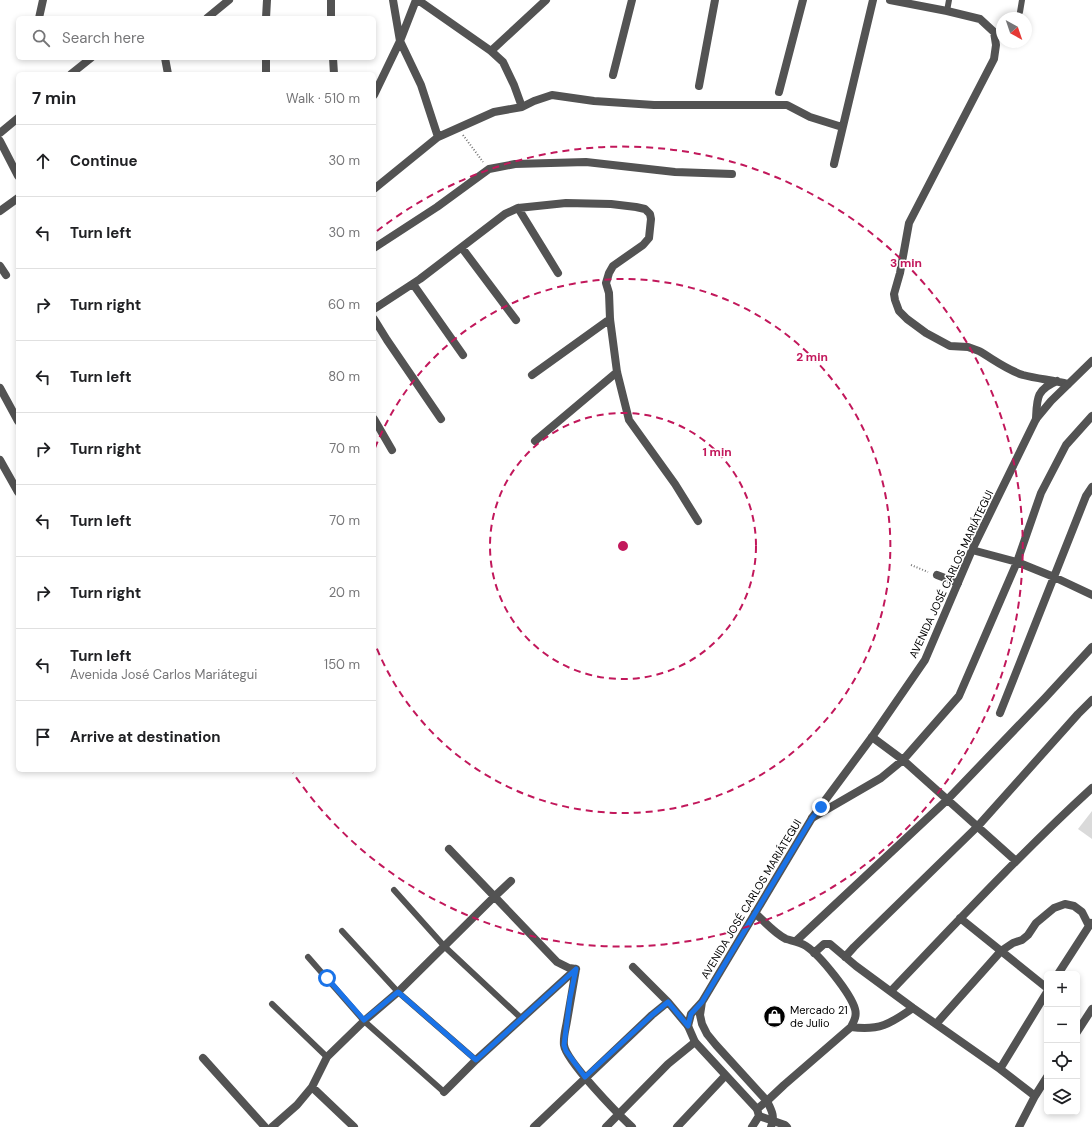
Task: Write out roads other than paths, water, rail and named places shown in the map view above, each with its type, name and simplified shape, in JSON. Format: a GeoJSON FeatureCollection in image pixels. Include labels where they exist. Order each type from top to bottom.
{"type":"FeatureCollection","features":[{"type":"Feature","properties":{"kind":"street"},"geometry":{"type":"LineString","coordinates":[[39,16],[43,0]]}},
{"type":"Feature","properties":{"kind":"street"},"geometry":{"type":"LineString","coordinates":[[210,16],[230,0]]}},
{"type":"Feature","properties":{"kind":"street"},"geometry":{"type":"LineString","coordinates":[[266,16],[267,0]]}},
{"type":"Feature","properties":{"kind":"street"},"geometry":{"type":"LineString","coordinates":[[330,0],[331,16]]}},
{"type":"Feature","properties":{"kind":"street"},"geometry":{"type":"LineString","coordinates":[[394,0],[400,41],[421,84],[438,137]]}},
{"type":"Feature","properties":{"kind":"street"},"geometry":{"type":"LineString","coordinates":[[376,91],[400,41],[417,0],[491,51],[503,62],[522,107]]}},
{"type":"Feature","properties":{"kind":"street"},"geometry":{"type":"LineString","coordinates":[[491,51],[546,0]]}},
{"type":"Feature","properties":{"kind":"street"},"geometry":{"type":"LineString","coordinates":[[613,75],[632,0]]}},
{"type":"Feature","properties":{"kind":"street"},"geometry":{"type":"LineString","coordinates":[[699,86],[715,0]]}},
{"type":"Feature","properties":{"kind":"street"},"geometry":{"type":"LineString","coordinates":[[780,92],[803,0]]}},
{"type":"Feature","properties":{"kind":"street"},"geometry":{"type":"LineString","coordinates":[[834,164],[873,0]]}},
{"type":"Feature","properties":{"kind":"street"},"geometry":{"type":"LineString","coordinates":[[890,0],[947,10],[980,19],[994,32],[996,45],[994,59],[909,223],[900,272],[894,294],[899,311],[902,316],[946,344],[953,347],[968,347],[979,351],[1020,374],[1068,384]]}},
{"type":"Feature","properties":{"kind":"street"},"geometry":{"type":"LineString","coordinates":[[74,72],[89,60]]}},
{"type":"Feature","properties":{"kind":"street"},"geometry":{"type":"LineString","coordinates":[[165,60],[168,72]]}},
{"type":"Feature","properties":{"kind":"street"},"geometry":{"type":"LineString","coordinates":[[266,60],[266,72]]}},
{"type":"Feature","properties":{"kind":"street"},"geometry":{"type":"LineString","coordinates":[[333,60],[334,72]]}},
{"type":"Feature","properties":{"kind":"street"},"geometry":{"type":"LineString","coordinates":[[376,187],[438,137],[494,112],[522,107],[552,95],[594,101],[654,105],[787,105],[810,117],[842,127]]}},
{"type":"Feature","properties":{"kind":"street"},"geometry":{"type":"LineString","coordinates":[[0,133],[16,120]]}},
{"type":"Feature","properties":{"kind":"street"},"geometry":{"type":"LineString","coordinates":[[0,141],[16,172]]}},
{"type":"Feature","properties":{"kind":"street"},"geometry":{"type":"LineString","coordinates":[[376,247],[438,207],[489,169],[515,164],[586,162],[675,172],[732,174]]}},
{"type":"Feature","properties":{"kind":"street"},"geometry":{"type":"LineString","coordinates":[[0,211],[16,199]]}},
{"type":"Feature","properties":{"kind":"street"},"geometry":{"type":"LineString","coordinates":[[376,308],[413,284],[505,214],[518,208],[566,203],[611,204],[645,209],[650,214],[651,219],[649,238],[644,245],[613,266],[606,283],[609,293],[610,319],[617,372],[629,420],[675,484],[698,521]]}},
{"type":"Feature","properties":{"kind":"street"},"geometry":{"type":"LineString","coordinates":[[518,208],[558,273]]}},
{"type":"Feature","properties":{"kind":"street"},"geometry":{"type":"LineString","coordinates":[[462,248],[516,320]]}},
{"type":"Feature","properties":{"kind":"street"},"geometry":{"type":"LineString","coordinates":[[0,266],[6,275]]}},
{"type":"Feature","properties":{"kind":"street"},"geometry":{"type":"LineString","coordinates":[[413,284],[463,355]]}},
{"type":"Feature","properties":{"kind":"street"},"geometry":{"type":"LineString","coordinates":[[532,375],[610,319]]}},
{"type":"Feature","properties":{"kind":"street"},"geometry":{"type":"LineString","coordinates":[[376,322],[441,419]]}},
{"type":"Feature","properties":{"kind":"street","name":"AVENIDA JOSÉ CARLOS MARIÁTEGUI"},"geometry":{"type":"LineString","coordinates":[[688,1026],[691,1014],[702,1002],[812,818],[872,737],[925,660],[972,550],[1036,419],[1051,401],[1092,361]]}},
{"type":"Feature","properties":{"kind":"street"},"geometry":{"type":"LineString","coordinates":[[535,440],[617,372]]}},
{"type":"Feature","properties":{"kind":"street"},"geometry":{"type":"LineString","coordinates":[[1036,419],[1037,404],[1040,393],[1043,388],[1057,381]]}},
{"type":"Feature","properties":{"kind":"street"},"geometry":{"type":"LineString","coordinates":[[0,388],[16,417]]}},
{"type":"Feature","properties":{"kind":"street"},"geometry":{"type":"LineString","coordinates":[[812,818],[881,778],[903,760],[959,696],[1017,562],[1041,493],[1066,445],[1092,416]]}},
{"type":"Feature","properties":{"kind":"street"},"geometry":{"type":"LineString","coordinates":[[376,422],[392,450]]}},
{"type":"Feature","properties":{"kind":"street"},"geometry":{"type":"LineString","coordinates":[[0,460],[16,488]]}},
{"type":"Feature","properties":{"kind":"street"},"geometry":{"type":"LineString","coordinates":[[1000,713],[1086,496],[1092,487]]}},
{"type":"Feature","properties":{"kind":"street"},"geometry":{"type":"LineString","coordinates":[[972,550],[1017,562],[1092,595]]}},
{"type":"Feature","properties":{"kind":"street"},"geometry":{"type":"LineString","coordinates":[[937,575],[958,583]]}},
{"type":"Feature","properties":{"kind":"street"},"geometry":{"type":"LineString","coordinates":[[796,941],[947,800],[1092,647]]}},
{"type":"Feature","properties":{"kind":"street"},"geometry":{"type":"LineString","coordinates":[[845,957],[978,826],[1092,700]]}},
{"type":"Feature","properties":{"kind":"street"},"geometry":{"type":"LineString","coordinates":[[872,737],[903,760],[1016,861]]}},
{"type":"Feature","properties":{"kind":"street"},"geometry":{"type":"LineString","coordinates":[[891,991],[1016,861],[1092,788]]}},
{"type":"Feature","properties":{"kind":"street"},"geometry":{"type":"LineString","coordinates":[[449,850],[557,962],[569,968],[576,969]]}},
{"type":"Feature","properties":{"kind":"street"},"geometry":{"type":"LineString","coordinates":[[272,1127],[297,1105],[312,1087],[327,1057],[364,1020],[398,992],[511,881]]}},
{"type":"Feature","properties":{"kind":"street"},"geometry":{"type":"LineString","coordinates":[[936,1024],[1001,951],[1022,940],[1028,935],[1036,923],[1054,908],[1065,904],[1074,906],[1082,912],[1090,923],[1060,971]]}},
{"type":"Feature","properties":{"kind":"street"},"geometry":{"type":"LineString","coordinates":[[752,1127],[758,1112],[767,1101],[851,1026],[855,1019],[856,1010],[848,994],[814,952],[807,946],[785,938],[777,933],[755,913]]}},
{"type":"Feature","properties":{"kind":"street"},"geometry":{"type":"LineString","coordinates":[[960,918],[1044,986]]}},
{"type":"Feature","properties":{"kind":"street"},"geometry":{"type":"LineString","coordinates":[[814,952],[824,944],[830,944],[913,1008],[1000,1069],[1035,1096]]}},
{"type":"Feature","properties":{"kind":"street"},"geometry":{"type":"LineString","coordinates":[[633,967],[668,1002],[688,1026],[695,1042],[758,1112],[772,1124],[785,1125],[787,1127]]}},
{"type":"Feature","properties":{"kind":"street"},"geometry":{"type":"LineString","coordinates":[[444,1092],[476,1060],[576,969]]}},
{"type":"Feature","properties":{"kind":"street"},"geometry":{"type":"LineString","coordinates":[[576,969],[570,998],[564,1045],[566,1051],[585,1077],[632,1127]]}},
{"type":"Feature","properties":{"kind":"street"},"geometry":{"type":"LineString","coordinates":[[1000,1069],[1044,997]]}},
{"type":"Feature","properties":{"kind":"street"},"geometry":{"type":"LineString","coordinates":[[534,1127],[585,1077],[668,1002]]}},
{"type":"Feature","properties":{"kind":"street","name":"AVENIDA JOSÉ CARLOS MARIÁTEGUI"},"geometry":{"type":"LineString","coordinates":[[702,1002],[700,1015],[702,1024],[707,1034],[767,1101],[772,1111],[772,1124]]}},
{"type":"Feature","properties":{"kind":"street"},"geometry":{"type":"LineString","coordinates":[[851,1026],[863,1029],[882,1026],[894,1021],[913,1008]]}},
{"type":"Feature","properties":{"kind":"street"},"geometry":{"type":"LineString","coordinates":[[1080,1027],[1092,1009]]}},
{"type":"Feature","properties":{"kind":"street"},"geometry":{"type":"LineString","coordinates":[[606,1127],[668,1064],[695,1042]]}},
{"type":"Feature","properties":{"kind":"street"},"geometry":{"type":"LineString","coordinates":[[202,1058],[265,1127]]}},
{"type":"Feature","properties":{"kind":"street"},"geometry":{"type":"LineString","coordinates":[[677,1127],[726,1076]]}},
{"type":"Feature","properties":{"kind":"street"},"geometry":{"type":"LineString","coordinates":[[1019,1127],[1046,1079]]}},
{"type":"Feature","properties":{"kind":"street"},"geometry":{"type":"LineString","coordinates":[[312,1087],[354,1127]]}},
{"type":"Feature","properties":{"kind":"lane"},"geometry":{"type":"LineString","coordinates":[[947,10],[949,0]]}},
{"type":"Feature","properties":{"kind":"lane"},"geometry":{"type":"LineString","coordinates":[[1020,12],[1022,0]]}},
{"type":"Feature","properties":{"kind":"lane"},"geometry":{"type":"LineString","coordinates":[[394,890],[445,947],[522,1019]]}},
{"type":"Feature","properties":{"kind":"lane"},"geometry":{"type":"LineString","coordinates":[[342,930],[398,992],[476,1060]]}},
{"type":"Feature","properties":{"kind":"lane"},"geometry":{"type":"LineString","coordinates":[[308,957],[364,1020],[444,1092]]}},
{"type":"Feature","properties":{"kind":"lane"},"geometry":{"type":"LineString","coordinates":[[272,1004],[327,1057]]}},
{"type":"Feature","properties":{"kind":"place","name":"Mercado 21 de Julio"},"geometry":{"type":"Point","coordinates":[775,1016]}}]}
